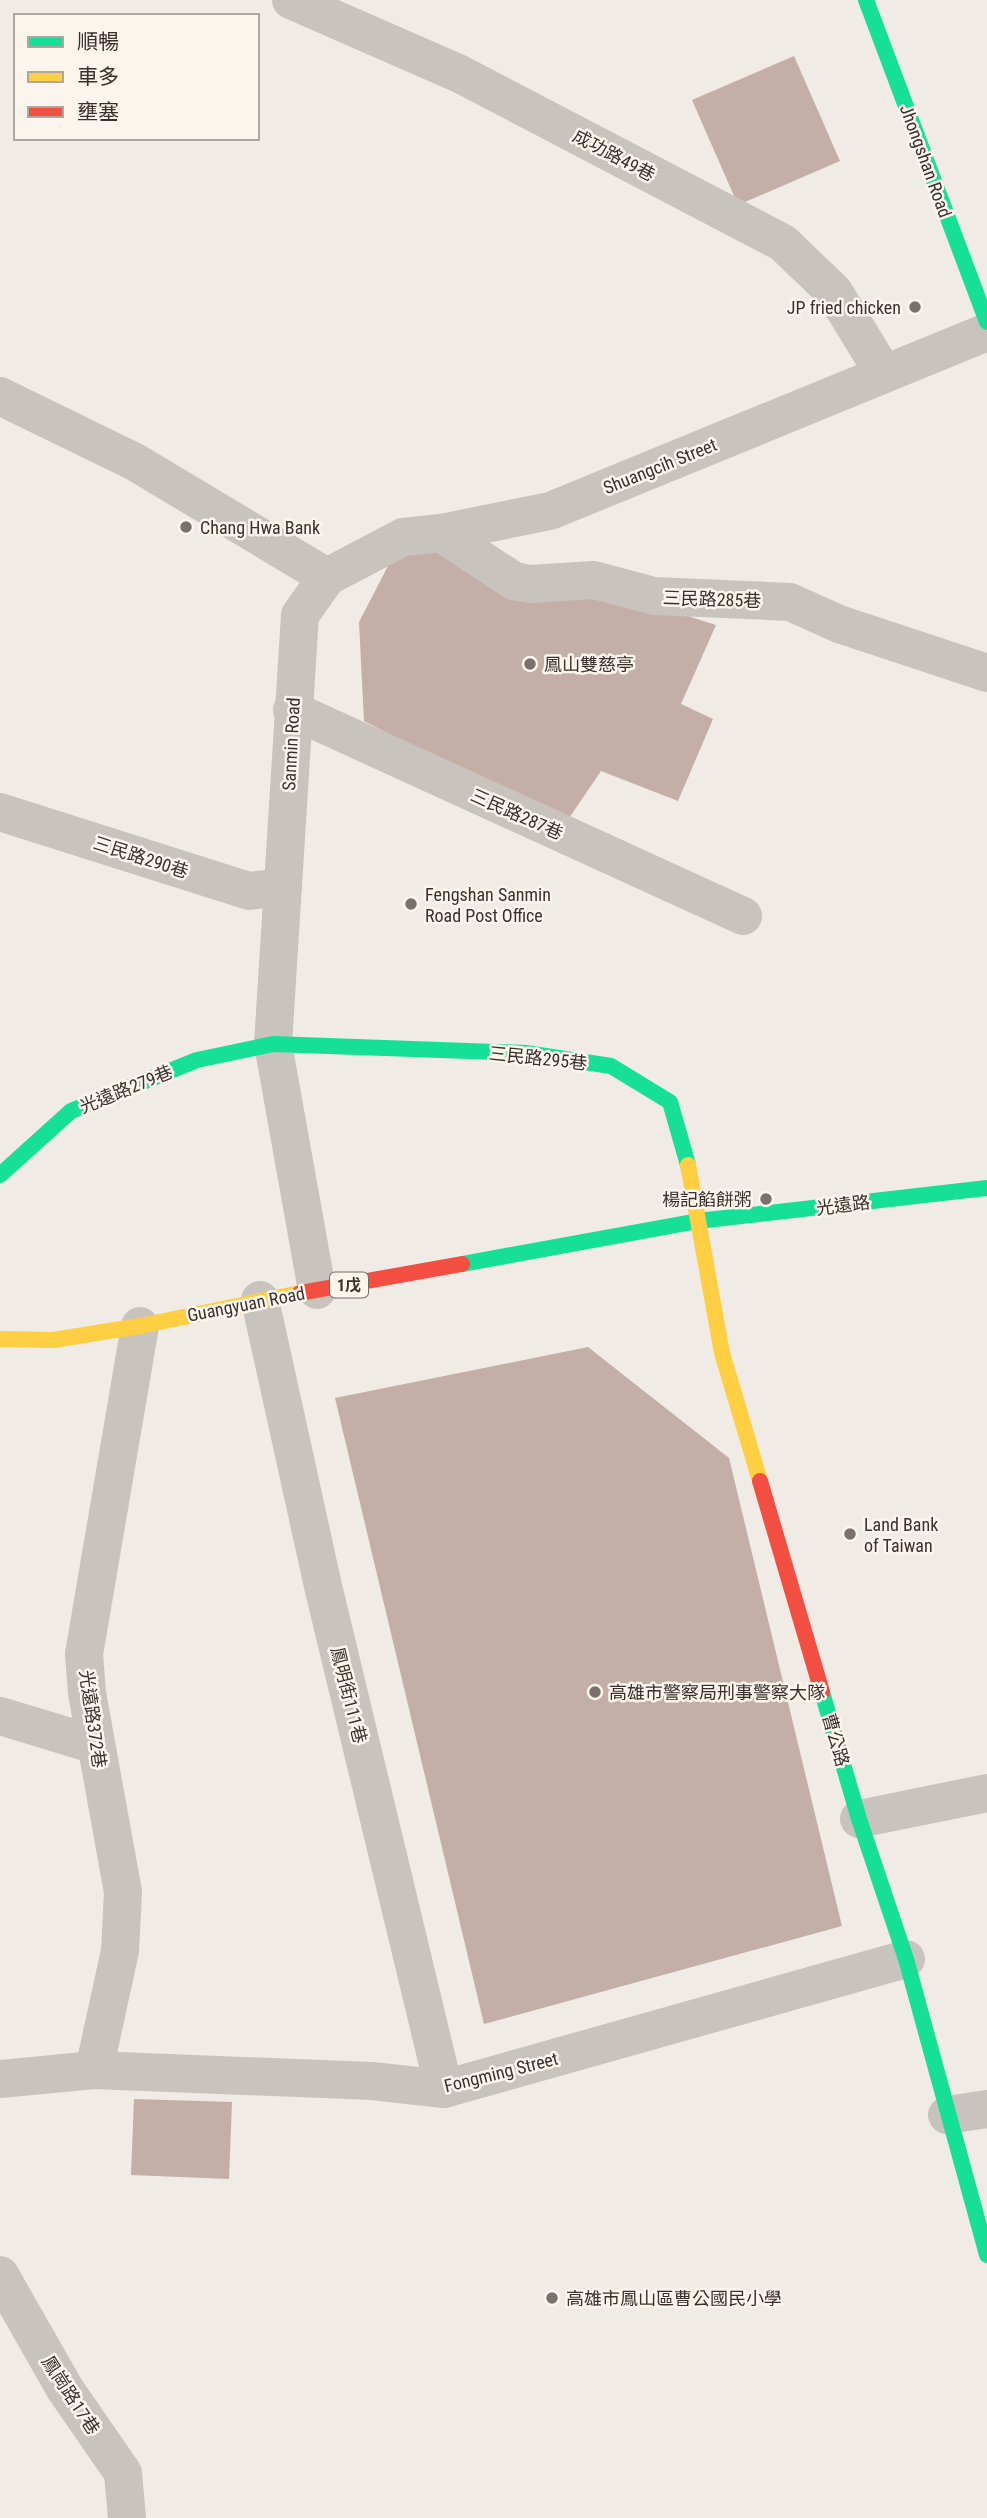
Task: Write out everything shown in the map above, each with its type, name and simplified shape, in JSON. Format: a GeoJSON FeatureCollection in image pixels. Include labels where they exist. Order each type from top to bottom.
{"type":"FeatureCollection","features":[{"type":"Feature","properties":{"kind":"street","name":"成功路49巷"},"geometry":{"type":"LineString","coordinates":[[291,0],[460,74],[783,243],[834,292],[884,374]]}},
{"type":"Feature","properties":{"kind":"street","name":"Jhongshan Road"},"geometry":{"type":"LineString","coordinates":[[866,0],[987,322]]}},
{"type":"Feature","properties":{"kind":"street","name":"Shuangcih Street"},"geometry":{"type":"LineString","coordinates":[[327,577],[403,537],[441,533],[550,511],[987,332]]}},
{"type":"Feature","properties":{"kind":"street"},"geometry":{"type":"LineString","coordinates":[[0,396],[135,462],[327,577]]}},
{"type":"Feature","properties":{"kind":"street","name":"三民路285巷"},"geometry":{"type":"LineString","coordinates":[[441,533],[514,581],[530,584],[594,580],[654,596],[790,602],[839,624],[987,673]]}},
{"type":"Feature","properties":{"kind":"street","name":"Sanmin Road"},"geometry":{"type":"LineString","coordinates":[[317,1290],[273,1044],[300,615],[327,577]]}},
{"type":"Feature","properties":{"kind":"street","name":"三民路287巷"},"geometry":{"type":"LineString","coordinates":[[292,710],[743,916]]}},
{"type":"Feature","properties":{"kind":"street","name":"三民路290巷"},"geometry":{"type":"LineString","coordinates":[[0,812],[249,891],[283,887]]}},
{"type":"Feature","properties":{"kind":"street","name":"光遠路279巷"},"geometry":{"type":"LineString","coordinates":[[0,1175],[71,1111],[197,1060],[273,1044]]}},
{"type":"Feature","properties":{"kind":"street","name":"三民路295巷"},"geometry":{"type":"LineString","coordinates":[[273,1044],[526,1053],[611,1066],[670,1102],[688,1162],[698,1221]]}},
{"type":"Feature","properties":{"kind":"street","name":"光遠路"},"geometry":{"type":"LineString","coordinates":[[698,1221],[987,1188]]}},
{"type":"Feature","properties":{"kind":"street","name":"Guangyuan Road"},"geometry":{"type":"LineString","coordinates":[[0,1339],[52,1340],[140,1326],[260,1300],[698,1221]]}},
{"type":"Feature","properties":{"kind":"street","name":"曹公路"},"geometry":{"type":"LineString","coordinates":[[698,1221],[722,1353],[859,1819],[906,1959],[987,2255]]}},
{"type":"Feature","properties":{"kind":"street","name":"鳳明街111巷"},"geometry":{"type":"LineString","coordinates":[[260,1300],[323,1586],[444,2089]]}},
{"type":"Feature","properties":{"kind":"street","name":"光遠路372巷"},"geometry":{"type":"LineString","coordinates":[[94,2070],[120,1951],[123,1892],[87,1693],[84,1654],[140,1326]]}},
{"type":"Feature","properties":{"kind":"street"},"geometry":{"type":"LineString","coordinates":[[0,1716],[96,1745]]}},
{"type":"Feature","properties":{"kind":"street"},"geometry":{"type":"LineString","coordinates":[[859,1819],[987,1793]]}},
{"type":"Feature","properties":{"kind":"street","name":"Fongming Street"},"geometry":{"type":"LineString","coordinates":[[0,2079],[94,2070],[372,2081],[444,2089],[906,1959]]}},
{"type":"Feature","properties":{"kind":"street"},"geometry":{"type":"LineString","coordinates":[[947,2115],[987,2109]]}},
{"type":"Feature","properties":{"kind":"street","name":"鳳崗路17巷"},"geometry":{"type":"LineString","coordinates":[[0,2275],[65,2389],[123,2473],[127,2518]]}},
{"type":"Feature","properties":{"kind":"building"},"geometry":{"type":"Polygon","coordinates":[[[794,56],[840,161],[738,205],[692,100],[794,56]]]}},
{"type":"Feature","properties":{"kind":"building","name":"鳳山雙慈亭"},"geometry":{"type":"Polygon","coordinates":[[[403,537],[573,580],[716,625],[681,704],[713,719],[678,801],[601,771],[565,824],[364,721],[359,622],[403,537]]]}},
{"type":"Feature","properties":{"kind":"building","name":"高雄市警察局刑事警察大隊"},"geometry":{"type":"Polygon","coordinates":[[[588,1347],[729,1458],[842,1926],[484,2024],[335,1398],[588,1347]]]}},
{"type":"Feature","properties":{"kind":"building"},"geometry":{"type":"Polygon","coordinates":[[[134,2099],[232,2102],[229,2179],[131,2175],[134,2099]]]}},
{"type":"Feature","properties":{"kind":"traffic: fast"},"geometry":{"type":"LineString","coordinates":[[866,0],[987,322]]}},
{"type":"Feature","properties":{"kind":"traffic: fast"},"geometry":{"type":"LineString","coordinates":[[0,1175],[71,1111],[197,1060],[273,1044],[526,1053],[611,1066],[670,1102],[688,1165]]}},
{"type":"Feature","properties":{"kind":"traffic: fast"},"geometry":{"type":"LineString","coordinates":[[462,1264],[698,1221],[987,1188]]}},
{"type":"Feature","properties":{"kind":"traffic: fast"},"geometry":{"type":"LineString","coordinates":[[822,1692],[859,1819],[906,1959],[987,2255]]}},
{"type":"Feature","properties":{"kind":"traffic: slow"},"geometry":{"type":"LineString","coordinates":[[688,1165],[722,1353],[760,1481]]}},
{"type":"Feature","properties":{"kind":"traffic: slow"},"geometry":{"type":"LineString","coordinates":[[0,1339],[53,1340],[140,1326],[300,1293]]}},
{"type":"Feature","properties":{"kind":"traffic: jam"},"geometry":{"type":"LineString","coordinates":[[300,1293],[462,1264]]}},
{"type":"Feature","properties":{"kind":"traffic: jam"},"geometry":{"type":"LineString","coordinates":[[760,1481],[822,1692]]}},
{"type":"Feature","properties":{"kind":"place","name":"JP fried chicken"},"geometry":{"type":"Point","coordinates":[915,307]}},
{"type":"Feature","properties":{"kind":"place","name":"Chang Hwa Bank"},"geometry":{"type":"Point","coordinates":[186,527]}},
{"type":"Feature","properties":{"kind":"place","name":"鳳山雙慈亭"},"geometry":{"type":"Point","coordinates":[530,664]}},
{"type":"Feature","properties":{"kind":"place","name":"Fengshan Sanmin Road Post Office"},"geometry":{"type":"Point","coordinates":[411,904]}},
{"type":"Feature","properties":{"kind":"place","name":"楊記餡餅粥"},"geometry":{"type":"Point","coordinates":[766,1199]}},
{"type":"Feature","properties":{"kind":"place","name":"Land Bank of Taiwan"},"geometry":{"type":"Point","coordinates":[850,1534]}},
{"type":"Feature","properties":{"kind":"place","name":"高雄市警察局刑事警察大隊"},"geometry":{"type":"Point","coordinates":[595,1692]}},
{"type":"Feature","properties":{"kind":"place","name":"高雄市鳳山區曹公國民小學"},"geometry":{"type":"Point","coordinates":[552,2298]}}]}
